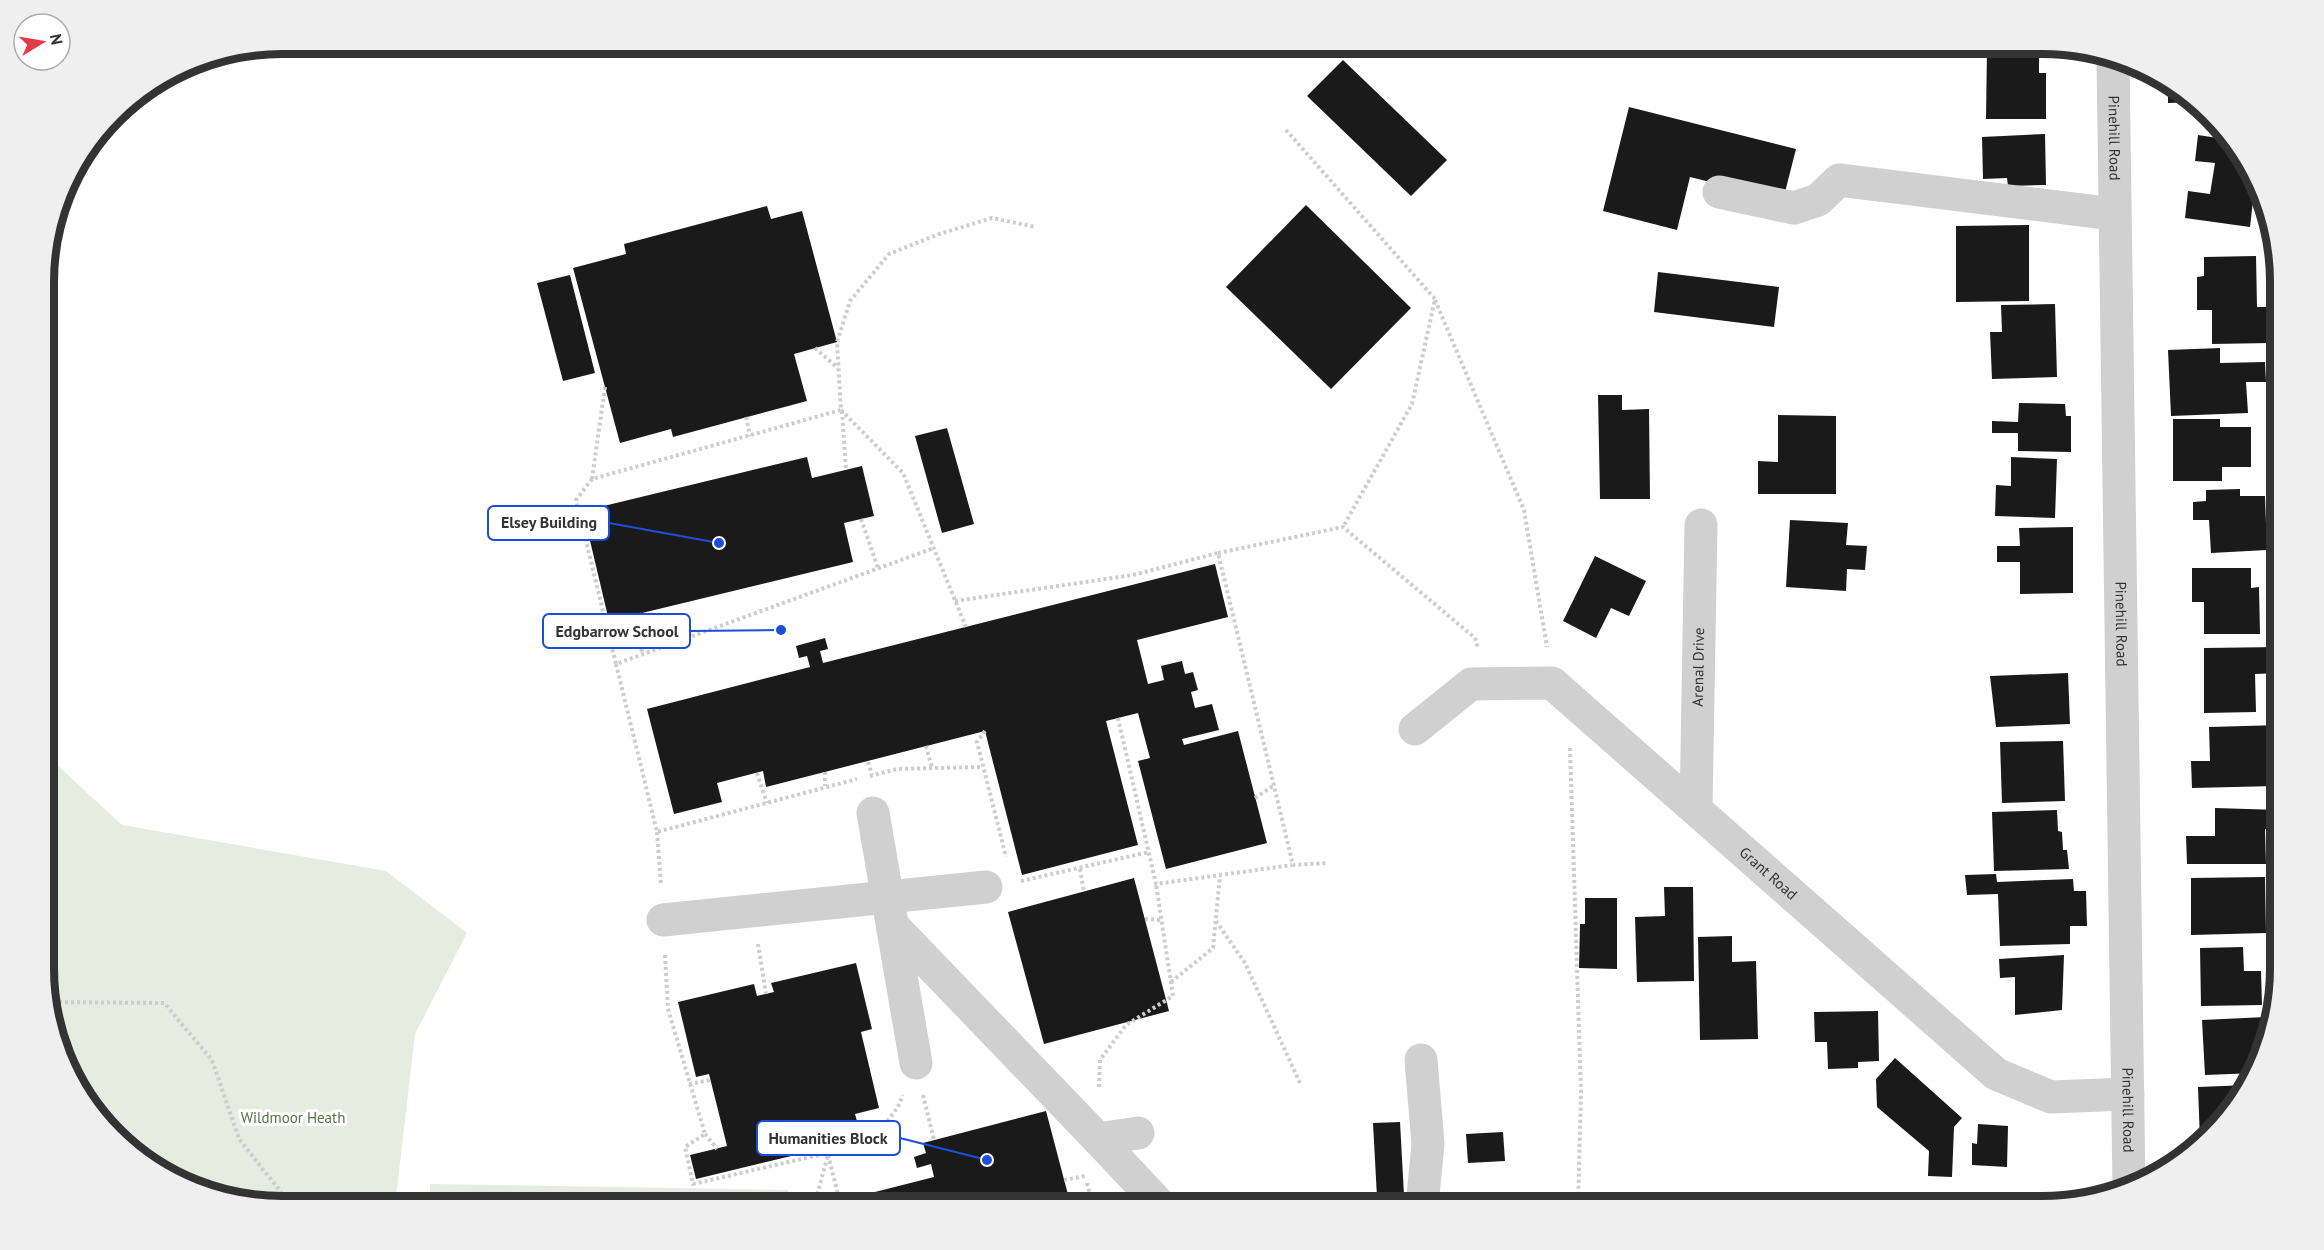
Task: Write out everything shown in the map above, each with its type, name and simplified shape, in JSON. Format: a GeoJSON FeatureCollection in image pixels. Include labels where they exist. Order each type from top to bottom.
{"type":"FeatureCollection","features":[{"type":"Feature","properties":{"kind":"street","name":"Pinehill Road"},"geometry":{"type":"LineString","coordinates":[[2113,65],[2129,1179]]}},
{"type":"Feature","properties":{"kind":"street"},"geometry":{"type":"LineString","coordinates":[[1719,192],[1794,208],[1818,200],[1839,180],[2114,214]]}},
{"type":"Feature","properties":{"kind":"street","name":"Arenal Drive"},"geometry":{"type":"LineString","coordinates":[[1696,808],[1701,525]]}},
{"type":"Feature","properties":{"kind":"street"},"geometry":{"type":"LineString","coordinates":[[1415,729],[1471,684],[1561,690]]}},
{"type":"Feature","properties":{"kind":"street","name":"Grant Road"},"geometry":{"type":"LineString","coordinates":[[1561,690],[1996,1074],[2051,1097],[2128,1094]]}},
{"type":"Feature","properties":{"kind":"street"},"geometry":{"type":"LineString","coordinates":[[873,813],[916,1063]]}},
{"type":"Feature","properties":{"kind":"street"},"geometry":{"type":"LineString","coordinates":[[663,920],[752,911],[890,912],[999,885]]}},
{"type":"Feature","properties":{"kind":"street"},"geometry":{"type":"LineString","coordinates":[[890,912],[1152,1196]]}},
{"type":"Feature","properties":{"kind":"street"},"geometry":{"type":"LineString","coordinates":[[1421,1060],[1428,1144],[1423,1196]]}},
{"type":"Feature","properties":{"kind":"street"},"geometry":{"type":"LineString","coordinates":[[1098,1139],[1138,1133]]}},
{"type":"Feature","properties":{"kind":"path"},"geometry":{"type":"LineString","coordinates":[[1286,130],[1435,299],[1524,510],[1561,690],[1581,1092],[1578,1196]]}},
{"type":"Feature","properties":{"kind":"path"},"geometry":{"type":"LineString","coordinates":[[846,469],[837,342],[849,301],[889,254],[939,234],[992,218],[1036,227]]}},
{"type":"Feature","properties":{"kind":"path"},"geometry":{"type":"LineString","coordinates":[[955,601],[1133,575],[1218,553],[1343,527],[1412,404],[1435,299]]}},
{"type":"Feature","properties":{"kind":"path"},"geometry":{"type":"LineString","coordinates":[[815,348],[838,368]]}},
{"type":"Feature","properties":{"kind":"path"},"geometry":{"type":"LineString","coordinates":[[605,387],[592,479],[576,500],[657,832],[668,1009],[705,1134],[717,1149]]}},
{"type":"Feature","properties":{"kind":"path"},"geometry":{"type":"LineString","coordinates":[[592,479],[842,411]]}},
{"type":"Feature","properties":{"kind":"path"},"geometry":{"type":"LineString","coordinates":[[842,411],[903,473],[966,627]]}},
{"type":"Feature","properties":{"kind":"path"},"geometry":{"type":"LineString","coordinates":[[746,417],[750,436]]}},
{"type":"Feature","properties":{"kind":"path"},"geometry":{"type":"LineString","coordinates":[[861,519],[878,568]]}},
{"type":"Feature","properties":{"kind":"path"},"geometry":{"type":"LineString","coordinates":[[1343,527],[1475,638],[1490,684]]}},
{"type":"Feature","properties":{"kind":"path"},"geometry":{"type":"LineString","coordinates":[[616,664],[934,548]]}},
{"type":"Feature","properties":{"kind":"path"},"geometry":{"type":"LineString","coordinates":[[1218,553],[1293,865]]}},
{"type":"Feature","properties":{"kind":"path"},"geometry":{"type":"LineString","coordinates":[[639,613],[642,654]]}},
{"type":"Feature","properties":{"kind":"path"},"geometry":{"type":"LineString","coordinates":[[1098,1139],[1100,1060],[1126,1025],[1173,996],[1156,884],[1118,718]]}},
{"type":"Feature","properties":{"kind":"path"},"geometry":{"type":"LineString","coordinates":[[985,731],[977,742],[1007,859]]}},
{"type":"Feature","properties":{"kind":"path"},"geometry":{"type":"LineString","coordinates":[[926,746],[932,768]]}},
{"type":"Feature","properties":{"kind":"path"},"geometry":{"type":"LineString","coordinates":[[868,762],[872,775]]}},
{"type":"Feature","properties":{"kind":"path"},"geometry":{"type":"LineString","coordinates":[[657,832],[897,769],[983,767]]}},
{"type":"Feature","properties":{"kind":"path"},"geometry":{"type":"LineString","coordinates":[[825,772],[825,787]]}},
{"type":"Feature","properties":{"kind":"path"},"geometry":{"type":"LineString","coordinates":[[757,773],[767,803]]}},
{"type":"Feature","properties":{"kind":"path"},"geometry":{"type":"LineString","coordinates":[[1255,798],[1273,786]]}},
{"type":"Feature","properties":{"kind":"path"},"geometry":{"type":"LineString","coordinates":[[999,885],[1149,852]]}},
{"type":"Feature","properties":{"kind":"path"},"geometry":{"type":"LineString","coordinates":[[1156,884],[1293,865],[1328,863]]}},
{"type":"Feature","properties":{"kind":"path"},"geometry":{"type":"LineString","coordinates":[[1080,869],[1084,892]]}},
{"type":"Feature","properties":{"kind":"path"},"geometry":{"type":"LineString","coordinates":[[1171,982],[1213,948],[1220,876]]}},
{"type":"Feature","properties":{"kind":"path"},"geometry":{"type":"LineString","coordinates":[[752,911],[766,994]]}},
{"type":"Feature","properties":{"kind":"path"},"geometry":{"type":"LineString","coordinates":[[1145,919],[1161,920]]}},
{"type":"Feature","properties":{"kind":"path"},"geometry":{"type":"LineString","coordinates":[[1216,921],[1245,963],[1300,1083]]}},
{"type":"Feature","properties":{"kind":"path"},"geometry":{"type":"LineString","coordinates":[[57,1002],[164,1003],[212,1060],[239,1139],[284,1196]]}},
{"type":"Feature","properties":{"kind":"path"},"geometry":{"type":"LineString","coordinates":[[916,1063],[934,1140]]}},
{"type":"Feature","properties":{"kind":"path"},"geometry":{"type":"LineString","coordinates":[[705,1134],[685,1147],[693,1184],[828,1155],[871,1143],[898,1107],[916,1063]]}},
{"type":"Feature","properties":{"kind":"path"},"geometry":{"type":"LineString","coordinates":[[689,1084],[711,1080]]}},
{"type":"Feature","properties":{"kind":"path"},"geometry":{"type":"LineString","coordinates":[[817,1196],[828,1155]]}},
{"type":"Feature","properties":{"kind":"path"},"geometry":{"type":"LineString","coordinates":[[828,1155],[838,1196]]}},
{"type":"Feature","properties":{"kind":"path"},"geometry":{"type":"LineString","coordinates":[[1064,1180],[1086,1176]]}},
{"type":"Feature","properties":{"kind":"green space","name":"Wildmoor Heath"},"geometry":{"type":"Polygon","coordinates":[[[54,762],[122,825],[386,871],[467,933],[415,1034],[396,1196],[267,1196],[238,1192],[195,1179],[143,1149],[121,1129],[92,1094],[71,1055],[58,1012],[54,983],[54,762]]]}},
{"type":"Feature","properties":{"kind":"green space"},"geometry":{"type":"Polygon","coordinates":[[[430,1184],[788,1190],[788,1196],[430,1196],[430,1184]]]}},
{"type":"Feature","properties":{"kind":"building"},"geometry":{"type":"Polygon","coordinates":[[[1987,54],[2039,54],[2039,73],[2046,73],[2046,119],[1986,119],[1987,54]]]}},
{"type":"Feature","properties":{"kind":"building"},"geometry":{"type":"Polygon","coordinates":[[[1343,60],[1447,160],[1411,196],[1307,96],[1343,60]]]}},
{"type":"Feature","properties":{"kind":"building"},"geometry":{"type":"Polygon","coordinates":[[[2168,92],[2183,103],[2168,103],[2168,92]]]}},
{"type":"Feature","properties":{"kind":"building"},"geometry":{"type":"Polygon","coordinates":[[[1629,107],[1796,149],[1783,200],[1690,177],[1677,230],[1603,211],[1629,107]]]}},
{"type":"Feature","properties":{"kind":"building"},"geometry":{"type":"Polygon","coordinates":[[[2045,134],[2046,185],[2008,186],[2007,178],[1983,179],[1982,137],[2045,134]]]}},
{"type":"Feature","properties":{"kind":"building"},"geometry":{"type":"Polygon","coordinates":[[[2198,135],[2219,138],[2223,143],[2253,196],[2250,227],[2185,218],[2188,191],[2210,194],[2215,163],[2195,161],[2198,135]]]}},
{"type":"Feature","properties":{"kind":"building"},"geometry":{"type":"Polygon","coordinates":[[[1306,205],[1411,308],[1331,389],[1226,287],[1306,205]]]}},
{"type":"Feature","properties":{"kind":"building"},"geometry":{"type":"Polygon","coordinates":[[[767,206],[771,219],[802,211],[837,342],[794,354],[807,401],[673,437],[671,429],[620,443],[573,268],[626,254],[624,244],[767,206]]]}},
{"type":"Feature","properties":{"kind":"building"},"geometry":{"type":"Polygon","coordinates":[[[2029,225],[2029,301],[1956,302],[1956,226],[2029,225]]]}},
{"type":"Feature","properties":{"kind":"building"},"geometry":{"type":"Polygon","coordinates":[[[2256,256],[2257,307],[2270,307],[2270,343],[2212,344],[2212,310],[2197,310],[2197,277],[2204,276],[2204,257],[2256,256]]]}},
{"type":"Feature","properties":{"kind":"building"},"geometry":{"type":"Polygon","coordinates":[[[1658,272],[1779,287],[1774,327],[1654,312],[1658,272]]]}},
{"type":"Feature","properties":{"kind":"building"},"geometry":{"type":"Polygon","coordinates":[[[570,275],[595,373],[563,381],[537,283],[570,275]]]}},
{"type":"Feature","properties":{"kind":"building"},"geometry":{"type":"Polygon","coordinates":[[[2055,304],[2057,377],[1992,379],[1990,332],[2002,332],[2001,305],[2055,304]]]}},
{"type":"Feature","properties":{"kind":"building"},"geometry":{"type":"Polygon","coordinates":[[[2220,348],[2220,363],[2265,362],[2266,382],[2246,382],[2248,413],[2171,416],[2168,350],[2220,348]]]}},
{"type":"Feature","properties":{"kind":"building"},"geometry":{"type":"Polygon","coordinates":[[[1598,395],[1622,395],[1622,410],[1649,409],[1650,499],[1600,499],[1598,395]]]}},
{"type":"Feature","properties":{"kind":"building"},"geometry":{"type":"Polygon","coordinates":[[[2019,403],[2065,404],[2066,416],[2071,416],[2071,452],[2018,451],[2018,433],[1992,433],[1992,421],[2018,422],[2019,403]]]}},
{"type":"Feature","properties":{"kind":"building"},"geometry":{"type":"Polygon","coordinates":[[[1778,415],[1836,416],[1836,494],[1758,494],[1758,461],[1778,462],[1778,415]]]}},
{"type":"Feature","properties":{"kind":"building"},"geometry":{"type":"Polygon","coordinates":[[[2173,419],[2220,419],[2220,427],[2251,427],[2251,467],[2222,467],[2222,481],[2173,481],[2173,419]]]}},
{"type":"Feature","properties":{"kind":"building"},"geometry":{"type":"Polygon","coordinates":[[[947,428],[974,524],[942,533],[915,436],[947,428]]]}},
{"type":"Feature","properties":{"kind":"building"},"geometry":{"type":"Polygon","coordinates":[[[807,457],[812,478],[862,466],[874,516],[844,523],[853,562],[609,621],[583,511],[807,457]]]}},
{"type":"Feature","properties":{"kind":"building"},"geometry":{"type":"Polygon","coordinates":[[[2011,457],[2057,459],[2055,518],[1995,516],[1996,485],[2011,486],[2011,457]]]}},
{"type":"Feature","properties":{"kind":"building"},"geometry":{"type":"Polygon","coordinates":[[[2240,489],[2240,496],[2265,496],[2267,550],[2211,553],[2209,520],[2193,520],[2193,502],[2206,501],[2206,490],[2240,489]]]}},
{"type":"Feature","properties":{"kind":"building"},"geometry":{"type":"Polygon","coordinates":[[[1790,520],[1848,523],[1846,545],[1867,546],[1865,570],[1847,569],[1846,591],[1786,587],[1790,520]]]}},
{"type":"Feature","properties":{"kind":"building"},"geometry":{"type":"Polygon","coordinates":[[[2073,527],[2073,593],[2020,594],[2020,562],[1997,562],[1997,546],[2020,546],[2019,528],[2073,527]]]}},
{"type":"Feature","properties":{"kind":"building"},"geometry":{"type":"Polygon","coordinates":[[[1595,556],[1646,581],[1629,616],[1611,608],[1596,638],[1563,621],[1595,556]]]}},
{"type":"Feature","properties":{"kind":"building"},"geometry":{"type":"Polygon","coordinates":[[[1215,564],[1228,617],[1137,640],[1148,684],[1164,680],[1161,666],[1182,661],[1185,674],[1193,672],[1198,690],[1191,692],[1195,708],[1212,704],[1219,730],[1182,739],[1184,745],[1238,731],[1267,843],[1166,869],[1138,761],[1150,758],[1138,713],[1106,721],[1138,845],[1022,875],[985,731],[766,787],[763,771],[717,783],[722,802],[674,814],[647,709],[810,667],[807,656],[799,658],[796,646],[825,638],[828,649],[820,651],[823,663],[1215,564]]]}},
{"type":"Feature","properties":{"kind":"building"},"geometry":{"type":"Polygon","coordinates":[[[2192,568],[2251,568],[2251,588],[2259,587],[2260,634],[2204,634],[2204,602],[2192,602],[2192,568]]]}},
{"type":"Feature","properties":{"kind":"building"},"geometry":{"type":"Polygon","coordinates":[[[2270,647],[2270,673],[2255,674],[2256,712],[2204,713],[2204,648],[2270,647]]]}},
{"type":"Feature","properties":{"kind":"building"},"geometry":{"type":"Polygon","coordinates":[[[2068,673],[2070,724],[1996,727],[1990,676],[2068,673]]]}},
{"type":"Feature","properties":{"kind":"building"},"geometry":{"type":"Polygon","coordinates":[[[2270,725],[2270,786],[2192,788],[2191,761],[2210,761],[2209,727],[2270,725]]]}},
{"type":"Feature","properties":{"kind":"building"},"geometry":{"type":"Polygon","coordinates":[[[2063,741],[2065,801],[2002,803],[2000,742],[2063,741]]]}},
{"type":"Feature","properties":{"kind":"building"},"geometry":{"type":"Polygon","coordinates":[[[2215,808],[2270,810],[2270,829],[2265,829],[2266,864],[2187,864],[2186,836],[2215,836],[2215,808]]]}},
{"type":"Feature","properties":{"kind":"building"},"geometry":{"type":"Polygon","coordinates":[[[2057,810],[2058,831],[2062,832],[2063,850],[2067,850],[2069,869],[1994,871],[1992,812],[2057,810]]]}},
{"type":"Feature","properties":{"kind":"building"},"geometry":{"type":"Polygon","coordinates":[[[1996,874],[1997,882],[2073,879],[2074,891],[2086,891],[2087,926],[2070,926],[2070,944],[2000,946],[1998,894],[1967,895],[1965,875],[1996,874]]]}},
{"type":"Feature","properties":{"kind":"building"},"geometry":{"type":"Polygon","coordinates":[[[2265,877],[2266,933],[2191,935],[2191,878],[2265,877]]]}},
{"type":"Feature","properties":{"kind":"building"},"geometry":{"type":"Polygon","coordinates":[[[1134,878],[1169,1011],[1044,1044],[1008,912],[1134,878]]]}},
{"type":"Feature","properties":{"kind":"building"},"geometry":{"type":"Polygon","coordinates":[[[1664,887],[1693,887],[1694,981],[1637,982],[1635,917],[1665,916],[1664,887]]]}},
{"type":"Feature","properties":{"kind":"building"},"geometry":{"type":"Polygon","coordinates":[[[1585,898],[1617,898],[1617,969],[1579,968],[1580,924],[1585,924],[1585,898]]]}},
{"type":"Feature","properties":{"kind":"building"},"geometry":{"type":"Polygon","coordinates":[[[1732,936],[1732,962],[1756,961],[1758,1039],[1700,1040],[1698,937],[1732,936]]]}},
{"type":"Feature","properties":{"kind":"building"},"geometry":{"type":"Polygon","coordinates":[[[2243,947],[2244,971],[2261,971],[2262,1005],[2201,1006],[2200,948],[2243,947]]]}},
{"type":"Feature","properties":{"kind":"building"},"geometry":{"type":"Polygon","coordinates":[[[2064,955],[2062,1010],[2015,1015],[2015,977],[2000,978],[1999,959],[2064,955]]]}},
{"type":"Feature","properties":{"kind":"building"},"geometry":{"type":"Polygon","coordinates":[[[856,963],[872,1029],[861,1032],[879,1108],[855,1114],[862,1139],[696,1179],[690,1155],[727,1146],[709,1074],[696,1077],[678,1002],[754,984],[757,996],[774,992],[771,983],[856,963]]]}},
{"type":"Feature","properties":{"kind":"building"},"geometry":{"type":"Polygon","coordinates":[[[1878,1011],[1879,1061],[1858,1062],[1858,1068],[1828,1069],[1827,1042],[1815,1042],[1814,1012],[1878,1011]]]}},
{"type":"Feature","properties":{"kind":"building"},"geometry":{"type":"Polygon","coordinates":[[[2265,1017],[2253,1055],[2244,1073],[2205,1075],[2202,1020],[2265,1017]]]}},
{"type":"Feature","properties":{"kind":"building"},"geometry":{"type":"Polygon","coordinates":[[[1895,1058],[1962,1118],[1954,1127],[1952,1177],[1928,1176],[1929,1151],[1877,1107],[1876,1079],[1895,1058]]]}},
{"type":"Feature","properties":{"kind":"building"},"geometry":{"type":"Polygon","coordinates":[[[2237,1085],[2223,1107],[2200,1132],[2198,1087],[2237,1085]]]}},
{"type":"Feature","properties":{"kind":"building"},"geometry":{"type":"Polygon","coordinates":[[[1046,1111],[1068,1196],[876,1196],[875,1192],[934,1177],[931,1164],[917,1168],[914,1157],[926,1153],[923,1143],[1046,1111]]]}},
{"type":"Feature","properties":{"kind":"building"},"geometry":{"type":"Polygon","coordinates":[[[1400,1122],[1404,1195],[1377,1196],[1373,1123],[1400,1122]]]}},
{"type":"Feature","properties":{"kind":"building"},"geometry":{"type":"Polygon","coordinates":[[[1978,1124],[2008,1126],[2007,1167],[1972,1165],[1972,1143],[1977,1144],[1978,1124]]]}},
{"type":"Feature","properties":{"kind":"building"},"geometry":{"type":"Polygon","coordinates":[[[1503,1132],[1505,1161],[1468,1163],[1466,1134],[1503,1132]]]}},
{"type":"Feature","properties":{"kind":"place","name":"Elsey Building"},"geometry":{"type":"Point","coordinates":[719,543]}},
{"type":"Feature","properties":{"kind":"place","name":"Edgbarrow School"},"geometry":{"type":"Point","coordinates":[781,630]}},
{"type":"Feature","properties":{"kind":"place","name":"Humanities Block"},"geometry":{"type":"Point","coordinates":[987,1160]}}]}
